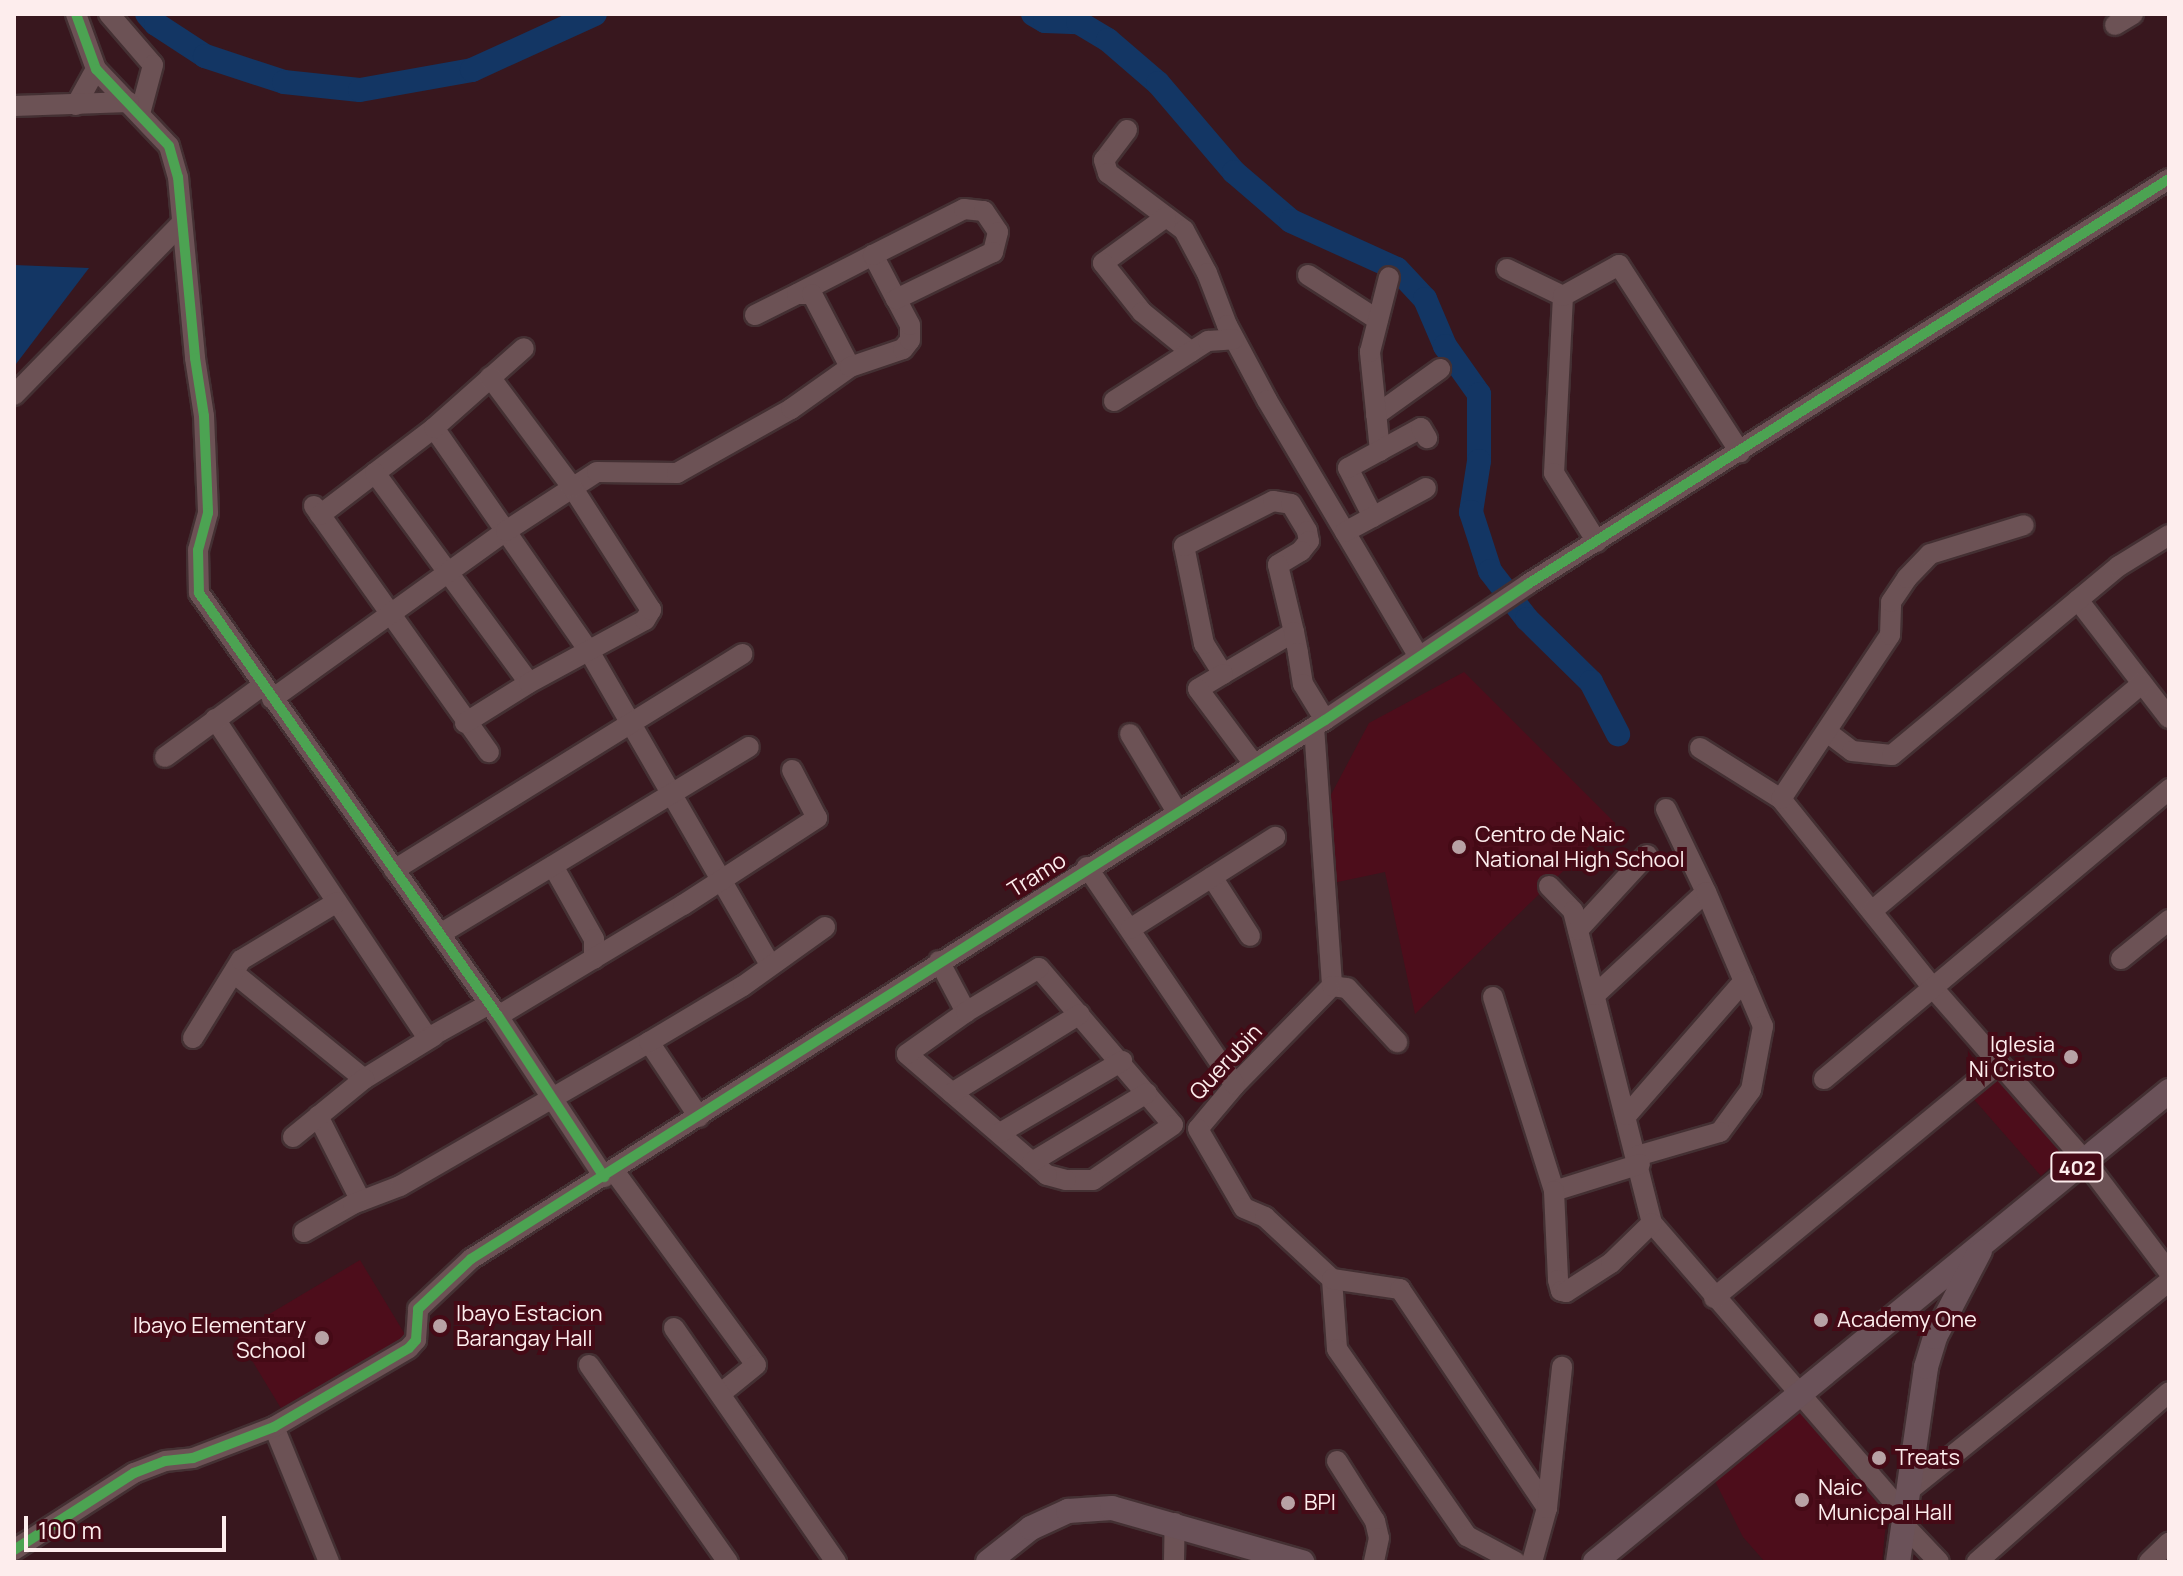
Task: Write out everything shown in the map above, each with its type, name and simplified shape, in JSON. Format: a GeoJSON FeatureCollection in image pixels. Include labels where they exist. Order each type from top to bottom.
{"type":"FeatureCollection","features":[{"type":"Feature","properties":{"kind":"main road","name":"402"},"geometry":{"type":"LineString","coordinates":[[1595,1562],[2169,1091]]}},
{"type":"Feature","properties":{"kind":"main road"},"geometry":{"type":"LineString","coordinates":[[1898,1562],[1920,1396],[1930,1352],[1985,1241]]}},
{"type":"Feature","properties":{"kind":"main road"},"geometry":{"type":"LineString","coordinates":[[988,1562],[1031,1528],[1068,1511],[1112,1508],[1175,1523],[1302,1562]]}},
{"type":"Feature","properties":{"kind":"street"},"geometry":{"type":"LineString","coordinates":[[76,14],[96,69],[169,146],[178,177],[204,416],[208,513],[198,550],[199,593],[494,1010],[551,1096],[756,1365],[720,1394]]}},
{"type":"Feature","properties":{"kind":"street"},"geometry":{"type":"LineString","coordinates":[[109,14],[153,65],[134,108]]}},
{"type":"Feature","properties":{"kind":"street"},"geometry":{"type":"LineString","coordinates":[[2115,25],[2133,14]]}},
{"type":"Feature","properties":{"kind":"street"},"geometry":{"type":"LineString","coordinates":[[76,105],[96,69]]}},
{"type":"Feature","properties":{"kind":"street"},"geometry":{"type":"LineString","coordinates":[[14,106],[134,108]]}},
{"type":"Feature","properties":{"kind":"street"},"geometry":{"type":"LineString","coordinates":[[1127,130],[1104,160],[1108,173],[1184,230],[1207,273],[1234,339],[1418,655]]}},
{"type":"Feature","properties":{"kind":"street","name":"Tramo"},"geometry":{"type":"LineString","coordinates":[[14,1550],[134,1473],[165,1461],[193,1458],[274,1427],[409,1348],[416,1340],[418,1309],[471,1259],[699,1117],[1087,867],[1320,723],[1528,584],[2169,179]]}},
{"type":"Feature","properties":{"kind":"street"},"geometry":{"type":"LineString","coordinates":[[755,315],[971,207],[984,211],[998,232],[993,252],[896,299]]}},
{"type":"Feature","properties":{"kind":"street"},"geometry":{"type":"LineString","coordinates":[[1166,217],[1103,263],[1142,312],[1191,352]]}},
{"type":"Feature","properties":{"kind":"street"},"geometry":{"type":"LineString","coordinates":[[14,395],[181,224]]}},
{"type":"Feature","properties":{"kind":"street"},"geometry":{"type":"LineString","coordinates":[[165,757],[215,719],[267,692],[390,615],[506,531],[597,472],[677,473],[791,409],[850,367],[908,345],[912,331],[873,255]]}},
{"type":"Feature","properties":{"kind":"street"},"geometry":{"type":"LineString","coordinates":[[1563,296],[1619,265],[1740,452]]}},
{"type":"Feature","properties":{"kind":"street"},"geometry":{"type":"LineString","coordinates":[[1507,269],[1563,296]]}},
{"type":"Feature","properties":{"kind":"street"},"geometry":{"type":"LineString","coordinates":[[1308,275],[1378,320]]}},
{"type":"Feature","properties":{"kind":"street"},"geometry":{"type":"LineString","coordinates":[[1380,451],[1370,352],[1389,277]]}},
{"type":"Feature","properties":{"kind":"street"},"geometry":{"type":"LineString","coordinates":[[797,294],[808,292],[816,297],[850,367]]}},
{"type":"Feature","properties":{"kind":"street"},"geometry":{"type":"LineString","coordinates":[[1563,296],[1554,473],[1597,542]]}},
{"type":"Feature","properties":{"kind":"street"},"geometry":{"type":"LineString","coordinates":[[1114,401],[1208,341],[1234,339]]}},
{"type":"Feature","properties":{"kind":"street"},"geometry":{"type":"LineString","coordinates":[[489,752],[465,723],[317,511],[375,473],[434,428],[524,348]]}},
{"type":"Feature","properties":{"kind":"street"},"geometry":{"type":"LineString","coordinates":[[1376,415],[1440,369]]}},
{"type":"Feature","properties":{"kind":"street"},"geometry":{"type":"LineString","coordinates":[[465,723],[529,683],[645,620],[651,610],[572,487],[490,377]]}},
{"type":"Feature","properties":{"kind":"street"},"geometry":{"type":"LineString","coordinates":[[434,428],[589,651],[770,964]]}},
{"type":"Feature","properties":{"kind":"street"},"geometry":{"type":"LineString","coordinates":[[1373,517],[1348,468],[1421,428],[1427,438]]}},
{"type":"Feature","properties":{"kind":"street"},"geometry":{"type":"LineString","coordinates":[[375,473],[529,683]]}},
{"type":"Feature","properties":{"kind":"street"},"geometry":{"type":"LineString","coordinates":[[1345,532],[1426,488]]}},
{"type":"Feature","properties":{"kind":"street"},"geometry":{"type":"LineString","coordinates":[[1223,674],[1204,644],[1184,546],[1279,500],[1291,504],[1309,536],[1308,545],[1278,565],[1303,684],[1320,723],[1332,986],[1347,988],[1397,1042]]}},
{"type":"Feature","properties":{"kind":"street"},"geometry":{"type":"LineString","coordinates":[[1781,799],[1890,635],[1891,602],[1930,554],[2024,525]]}},
{"type":"Feature","properties":{"kind":"street"},"geometry":{"type":"LineString","coordinates":[[1827,732],[1852,751],[1892,755],[2119,566],[2169,535]]}},
{"type":"Feature","properties":{"kind":"street"},"geometry":{"type":"LineString","coordinates":[[2078,600],[2169,718]]}},
{"type":"Feature","properties":{"kind":"street"},"geometry":{"type":"LineString","coordinates":[[1254,764],[1198,689],[1294,632]]}},
{"type":"Feature","properties":{"kind":"street"},"geometry":{"type":"LineString","coordinates":[[394,870],[742,654]]}},
{"type":"Feature","properties":{"kind":"street"},"geometry":{"type":"LineString","coordinates":[[1872,911],[2142,684]]}},
{"type":"Feature","properties":{"kind":"street"},"geometry":{"type":"LineString","coordinates":[[215,719],[428,1038],[494,1010],[594,959],[817,818],[792,770]]}},
{"type":"Feature","properties":{"kind":"street"},"geometry":{"type":"LineString","coordinates":[[1130,734],[1177,812]]}},
{"type":"Feature","properties":{"kind":"street"},"geometry":{"type":"LineString","coordinates":[[440,934],[749,747]]}},
{"type":"Feature","properties":{"kind":"street"},"geometry":{"type":"LineString","coordinates":[[1700,748],[1781,799],[1933,988],[2085,1161],[2169,1272]]}},
{"type":"Feature","properties":{"kind":"street"},"geometry":{"type":"LineString","coordinates":[[1824,1079],[2169,789]]}},
{"type":"Feature","properties":{"kind":"street"},"geometry":{"type":"LineString","coordinates":[[1554,1191],[1720,1132],[1751,1090],[1763,1026],[1706,892],[1666,809]]}},
{"type":"Feature","properties":{"kind":"street"},"geometry":{"type":"LineString","coordinates":[[1130,929],[1275,837]]}},
{"type":"Feature","properties":{"kind":"street"},"geometry":{"type":"LineString","coordinates":[[1578,930],[1647,855]]}},
{"type":"Feature","properties":{"kind":"street"},"geometry":{"type":"LineString","coordinates":[[553,866],[594,939],[594,959]]}},
{"type":"Feature","properties":{"kind":"street"},"geometry":{"type":"LineString","coordinates":[[1087,867],[1235,1085]]}},
{"type":"Feature","properties":{"kind":"street"},"geometry":{"type":"LineString","coordinates":[[1212,877],[1250,936]]}},
{"type":"Feature","properties":{"kind":"street"},"geometry":{"type":"LineString","coordinates":[[1549,886],[1573,911],[1652,1223],[1799,1395],[1905,1510],[1939,1562]]}},
{"type":"Feature","properties":{"kind":"street"},"geometry":{"type":"LineString","coordinates":[[1595,995],[1706,892]]}},
{"type":"Feature","properties":{"kind":"street"},"geometry":{"type":"LineString","coordinates":[[193,1038],[241,960],[337,902]]}},
{"type":"Feature","properties":{"kind":"street"},"geometry":{"type":"LineString","coordinates":[[2121,959],[2169,920]]}},
{"type":"Feature","properties":{"kind":"street"},"geometry":{"type":"LineString","coordinates":[[304,1232],[361,1201],[400,1186],[649,1042],[743,986],[825,927]]}},
{"type":"Feature","properties":{"kind":"street"},"geometry":{"type":"LineString","coordinates":[[939,961],[966,1012]]}},
{"type":"Feature","properties":{"kind":"street"},"geometry":{"type":"LineString","coordinates":[[1173,1125],[1093,1180],[1066,1180],[1047,1175],[907,1054],[966,1012],[1039,968],[1122,1061],[1173,1125],[1198,1129]]}},
{"type":"Feature","properties":{"kind":"street"},"geometry":{"type":"LineString","coordinates":[[235,974],[364,1079]]}},
{"type":"Feature","properties":{"kind":"street"},"geometry":{"type":"LineString","coordinates":[[1627,1115],[1744,981]]}},
{"type":"Feature","properties":{"kind":"street","name":"Querubin"},"geometry":{"type":"LineString","coordinates":[[1332,986],[1235,1085],[1198,1129],[1244,1208],[1265,1217],[1332,1279]]}},
{"type":"Feature","properties":{"kind":"street"},"geometry":{"type":"LineString","coordinates":[[1493,997],[1554,1191],[1561,1291],[1566,1292],[1611,1263],[1652,1223]]}},
{"type":"Feature","properties":{"kind":"street"},"geometry":{"type":"LineString","coordinates":[[952,1093],[1080,1014]]}},
{"type":"Feature","properties":{"kind":"street"},"geometry":{"type":"LineString","coordinates":[[293,1137],[364,1079],[434,1036]]}},
{"type":"Feature","properties":{"kind":"street"},"geometry":{"type":"LineString","coordinates":[[649,1042],[699,1117]]}},
{"type":"Feature","properties":{"kind":"street"},"geometry":{"type":"LineString","coordinates":[[1000,1133],[1122,1061]]}},
{"type":"Feature","properties":{"kind":"street"},"geometry":{"type":"LineString","coordinates":[[1714,1298],[1999,1063]]}},
{"type":"Feature","properties":{"kind":"street"},"geometry":{"type":"LineString","coordinates":[[1032,1162],[1147,1093]]}},
{"type":"Feature","properties":{"kind":"street"},"geometry":{"type":"LineString","coordinates":[[318,1116],[361,1201]]}},
{"type":"Feature","properties":{"kind":"street"},"geometry":{"type":"LineString","coordinates":[[1516,1562],[1467,1536],[1337,1349],[1332,1279],[1400,1289],[1547,1508]]}},
{"type":"Feature","properties":{"kind":"street"},"geometry":{"type":"LineString","coordinates":[[1905,1510],[2169,1281]]}},
{"type":"Feature","properties":{"kind":"street"},"geometry":{"type":"LineString","coordinates":[[674,1328],[836,1562]]}},
{"type":"Feature","properties":{"kind":"street"},"geometry":{"type":"LineString","coordinates":[[589,1365],[728,1562]]}},
{"type":"Feature","properties":{"kind":"street"},"geometry":{"type":"LineString","coordinates":[[1532,1562],[1547,1508],[1562,1367]]}},
{"type":"Feature","properties":{"kind":"street"},"geometry":{"type":"LineString","coordinates":[[1977,1562],[2169,1392]]}},
{"type":"Feature","properties":{"kind":"street"},"geometry":{"type":"LineString","coordinates":[[274,1427],[329,1562]]}},
{"type":"Feature","properties":{"kind":"street"},"geometry":{"type":"LineString","coordinates":[[1337,1461],[1375,1521],[1379,1538],[1374,1562]]}},
{"type":"Feature","properties":{"kind":"street"},"geometry":{"type":"LineString","coordinates":[[1174,1562],[1175,1523]]}},
{"type":"Feature","properties":{"kind":"street"},"geometry":{"type":"LineString","coordinates":[[2149,1562],[2169,1543]]}},
{"type":"Feature","properties":{"kind":"shaded area","name":"Centro de Naic National High School"},"geometry":{"type":"Polygon","coordinates":[[[1464,672],[1614,822],[1415,1014],[1385,872],[1333,883],[1324,808],[1369,723],[1464,672]]]}},
{"type":"Feature","properties":{"kind":"shaded area"},"geometry":{"type":"Polygon","coordinates":[[[2001,1074],[2070,1149],[2041,1176],[1971,1096],[2001,1074]]]}},
{"type":"Feature","properties":{"kind":"shaded area","name":"Ibayo Elementary School"},"geometry":{"type":"Polygon","coordinates":[[[360,1260],[409,1341],[285,1415],[236,1334],[360,1260]]]}},
{"type":"Feature","properties":{"kind":"shaded area"},"geometry":{"type":"Polygon","coordinates":[[[1799,1411],[1887,1512],[1882,1562],[1765,1562],[1743,1537],[1715,1481],[1799,1411]]]}},
{"type":"Feature","properties":{"kind":"water"},"geometry":{"type":"Polygon","coordinates":[[[14,265],[89,268],[16,364],[14,364],[14,265]]]}},
{"type":"Feature","properties":{"kind":"waterway"},"geometry":{"type":"LineString","coordinates":[[147,14],[156,24],[205,56],[284,82],[360,90],[472,70],[595,14]]}},
{"type":"Feature","properties":{"kind":"waterway"},"geometry":{"type":"LineString","coordinates":[[1033,14],[1045,21],[1078,22],[1108,40],[1158,83],[1234,172],[1291,221],[1397,269],[1425,299],[1445,346],[1479,394],[1479,461],[1471,512],[1490,571],[1527,619],[1591,682],[1618,734]]}},
{"type":"Feature","properties":{"kind":"cycle path"},"geometry":{"type":"LineString","coordinates":[[76,14],[96,69],[169,146],[178,177],[195,358],[204,416],[208,513],[198,550],[199,593],[498,1016],[604,1177]]}},
{"type":"Feature","properties":{"kind":"cycle path"},"geometry":{"type":"LineString","coordinates":[[14,1550],[134,1473],[165,1461],[193,1458],[274,1427],[409,1348],[416,1340],[418,1309],[471,1259],[1325,720],[1528,584],[2169,179]]}},
{"type":"Feature","properties":{"kind":"place","name":"Centro de Naic National High School"},"geometry":{"type":"Point","coordinates":[1459,847]}},
{"type":"Feature","properties":{"kind":"place","name":"Iglesia Ni Cristo"},"geometry":{"type":"Point","coordinates":[2071,1057]}},
{"type":"Feature","properties":{"kind":"place","name":"Academy One"},"geometry":{"type":"Point","coordinates":[1821,1320]}},
{"type":"Feature","properties":{"kind":"place","name":"Ibayo Estacion Barangay Hall"},"geometry":{"type":"Point","coordinates":[440,1326]}},
{"type":"Feature","properties":{"kind":"place","name":"Ibayo Elementary School"},"geometry":{"type":"Point","coordinates":[322,1338]}},
{"type":"Feature","properties":{"kind":"place","name":"Treats"},"geometry":{"type":"Point","coordinates":[1879,1458]}},
{"type":"Feature","properties":{"kind":"place","name":"Naic Municpal Hall"},"geometry":{"type":"Point","coordinates":[1802,1500]}},
{"type":"Feature","properties":{"kind":"place","name":"BPI"},"geometry":{"type":"Point","coordinates":[1288,1503]}}]}
